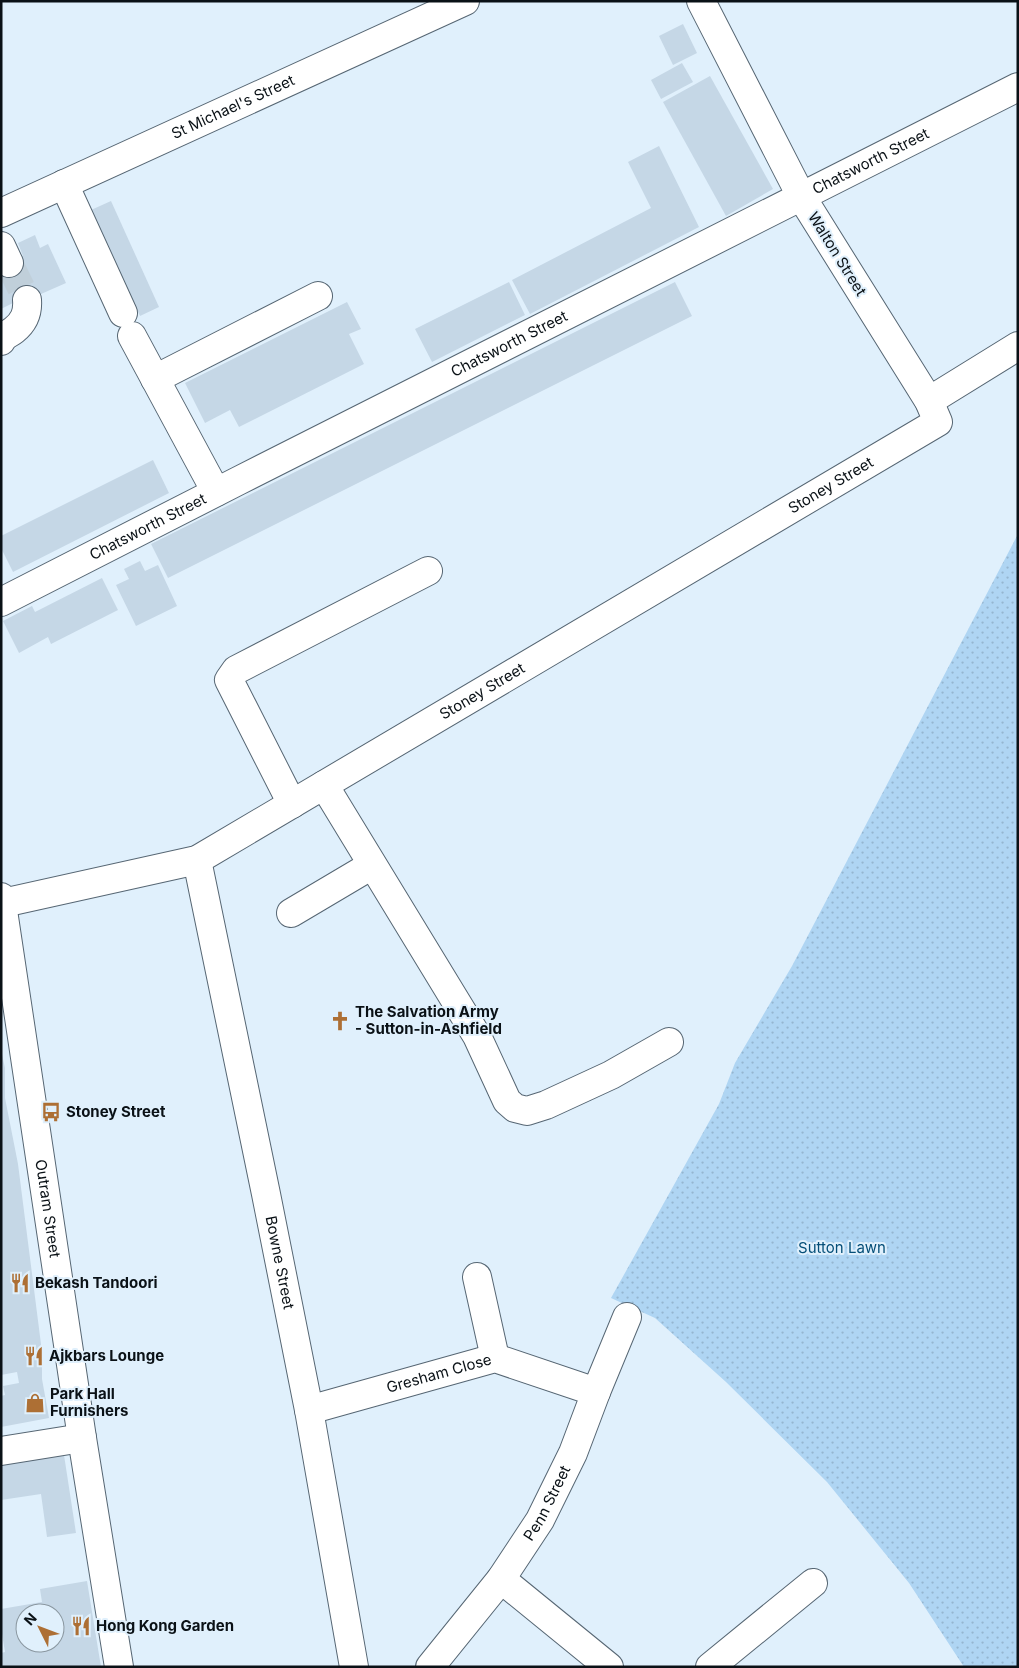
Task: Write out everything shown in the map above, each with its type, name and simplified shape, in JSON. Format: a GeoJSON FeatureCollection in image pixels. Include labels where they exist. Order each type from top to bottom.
{"type":"FeatureCollection","features":[{"type":"Feature","properties":{"kind":"street","name":"St Michael's Street"},"geometry":{"type":"LineString","coordinates":[[1,212],[64,184],[430,8],[465,1]]}},
{"type":"Feature","properties":{"kind":"street","name":"Walton Street"},"geometry":{"type":"LineString","coordinates":[[701,1],[801,196],[934,412]]}},
{"type":"Feature","properties":{"kind":"street","name":"Chatsworth Street"},"geometry":{"type":"LineString","coordinates":[[1,602],[1018,87]]}},
{"type":"Feature","properties":{"kind":"street"},"geometry":{"type":"LineString","coordinates":[[64,184],[128,324],[156,380],[227,486]]}},
{"type":"Feature","properties":{"kind":"street"},"geometry":{"type":"LineString","coordinates":[[156,380],[318,296]]}},
{"type":"Feature","properties":{"kind":"street"},"geometry":{"type":"LineString","coordinates":[[1,341],[26,317],[27,300]]}},
{"type":"Feature","properties":{"kind":"street","name":"Stoney Street"},"geometry":{"type":"LineString","coordinates":[[2,900],[197,860],[324,785],[934,412],[1018,346]]}},
{"type":"Feature","properties":{"kind":"street"},"geometry":{"type":"LineString","coordinates":[[292,804],[229,680],[236,670],[428,571]]}},
{"type":"Feature","properties":{"kind":"street"},"geometry":{"type":"LineString","coordinates":[[324,785],[478,1036],[507,1101],[515,1108],[528,1111],[546,1105],[611,1075],[669,1042]]}},
{"type":"Feature","properties":{"kind":"street","name":"Bowne Street"},"geometry":{"type":"LineString","coordinates":[[197,860],[309,1410],[354,1667]]}},
{"type":"Feature","properties":{"kind":"street"},"geometry":{"type":"LineString","coordinates":[[291,913],[372,865]]}},
{"type":"Feature","properties":{"kind":"street","name":"Outram Street"},"geometry":{"type":"LineString","coordinates":[[2,900],[82,1438],[119,1667]]}},
{"type":"Feature","properties":{"kind":"street"},"geometry":{"type":"LineString","coordinates":[[477,1277],[495,1358]]}},
{"type":"Feature","properties":{"kind":"street","name":"Penn Street"},"geometry":{"type":"LineString","coordinates":[[430,1667],[501,1579],[540,1520],[573,1453],[627,1317]]}},
{"type":"Feature","properties":{"kind":"street","name":"Gresham Close"},"geometry":{"type":"LineString","coordinates":[[309,1410],[495,1358],[596,1392]]}},
{"type":"Feature","properties":{"kind":"street"},"geometry":{"type":"LineString","coordinates":[[1,1451],[82,1438]]}},
{"type":"Feature","properties":{"kind":"street"},"geometry":{"type":"LineString","coordinates":[[501,1579],[609,1667]]}},
{"type":"Feature","properties":{"kind":"street"},"geometry":{"type":"LineString","coordinates":[[710,1667],[813,1583]]}},
{"type":"Feature","properties":{"kind":"green space","name":"Sutton Lawn"},"geometry":{"type":"Polygon","coordinates":[[[1018,534],[1018,1667],[964,1667],[909,1583],[827,1482],[726,1382],[655,1318],[611,1298],[719,1104],[735,1063],[792,966],[1018,534]]]}},
{"type":"Feature","properties":{"kind":"building"},"geometry":{"type":"Polygon","coordinates":[[[683,24],[697,53],[673,65],[659,36],[683,24]]]}},
{"type":"Feature","properties":{"kind":"building"},"geometry":{"type":"Polygon","coordinates":[[[682,63],[693,82],[661,99],[651,80],[682,63]]]}},
{"type":"Feature","properties":{"kind":"building"},"geometry":{"type":"Polygon","coordinates":[[[710,76],[773,189],[726,216],[663,102],[710,76]]]}},
{"type":"Feature","properties":{"kind":"building"},"geometry":{"type":"Polygon","coordinates":[[[659,146],[699,227],[530,314],[512,280],[651,208],[628,162],[659,146]]]}},
{"type":"Feature","properties":{"kind":"building"},"geometry":{"type":"Polygon","coordinates":[[[111,201],[159,307],[140,316],[91,210],[111,201]]]}},
{"type":"Feature","properties":{"kind":"building"},"geometry":{"type":"Polygon","coordinates":[[[35,235],[40,248],[48,244],[66,283],[16,305],[15,302],[1,309],[2,266],[23,256],[18,243],[35,235]]]}},
{"type":"Feature","properties":{"kind":"building"},"geometry":{"type":"Polygon","coordinates":[[[509,282],[525,315],[432,362],[415,329],[509,282]]]}},
{"type":"Feature","properties":{"kind":"building"},"geometry":{"type":"Polygon","coordinates":[[[675,282],[692,316],[168,578],[151,544],[675,282]]]}},
{"type":"Feature","properties":{"kind":"building"},"geometry":{"type":"Polygon","coordinates":[[[347,302],[361,329],[349,334],[364,364],[239,427],[230,410],[205,423],[185,383],[347,302]]]}},
{"type":"Feature","properties":{"kind":"building"},"geometry":{"type":"Polygon","coordinates":[[[153,460],[169,493],[13,572],[1,548],[1,536],[153,460]]]}},
{"type":"Feature","properties":{"kind":"building"},"geometry":{"type":"Polygon","coordinates":[[[140,561],[145,571],[158,565],[177,606],[136,626],[116,585],[129,579],[124,569],[140,561]]]}},
{"type":"Feature","properties":{"kind":"building"},"geometry":{"type":"Polygon","coordinates":[[[102,578],[118,610],[51,644],[48,637],[19,653],[3,621],[32,606],[35,612],[102,578]]]}},
{"type":"Feature","properties":{"kind":"building"},"geometry":{"type":"Polygon","coordinates":[[[1,1050],[5,1068],[5,1098],[18,1164],[42,1352],[42,1379],[49,1418],[1,1427],[1,1396],[5,1395],[3,1386],[19,1383],[17,1372],[1,1375],[1,1050]]]}},
{"type":"Feature","properties":{"kind":"building"},"geometry":{"type":"Polygon","coordinates":[[[64,1455],[76,1533],[47,1537],[41,1494],[1,1500],[1,1464],[64,1455]]]}},
{"type":"Feature","properties":{"kind":"building"},"geometry":{"type":"Polygon","coordinates":[[[87,1581],[101,1667],[1,1667],[1,1653],[5,1652],[1,1628],[1,1609],[15,1607],[15,1653],[65,1653],[65,1603],[36,1603],[42,1602],[40,1589],[87,1581]]]}},
{"type":"Feature","properties":{"kind":"tunnel"},"geometry":{"type":"LineString","coordinates":[[9,263],[27,300]]}},
{"type":"Feature","properties":{"kind":"place","name":"The Salvation Army - Sutton-in-Ashfield"},"geometry":{"type":"Point","coordinates":[340,1021]}},
{"type":"Feature","properties":{"kind":"place","name":"Stoney Street"},"geometry":{"type":"Point","coordinates":[51,1112]}},
{"type":"Feature","properties":{"kind":"place","name":"Bekash Tandoori"},"geometry":{"type":"Point","coordinates":[20,1283]}},
{"type":"Feature","properties":{"kind":"place","name":"Ajkbars Lounge"},"geometry":{"type":"Point","coordinates":[34,1356]}},
{"type":"Feature","properties":{"kind":"place","name":"Park Hall Furnishers"},"geometry":{"type":"Point","coordinates":[35,1403]}},
{"type":"Feature","properties":{"kind":"place","name":"Hong Kong Garden"},"geometry":{"type":"Point","coordinates":[81,1626]}}]}
